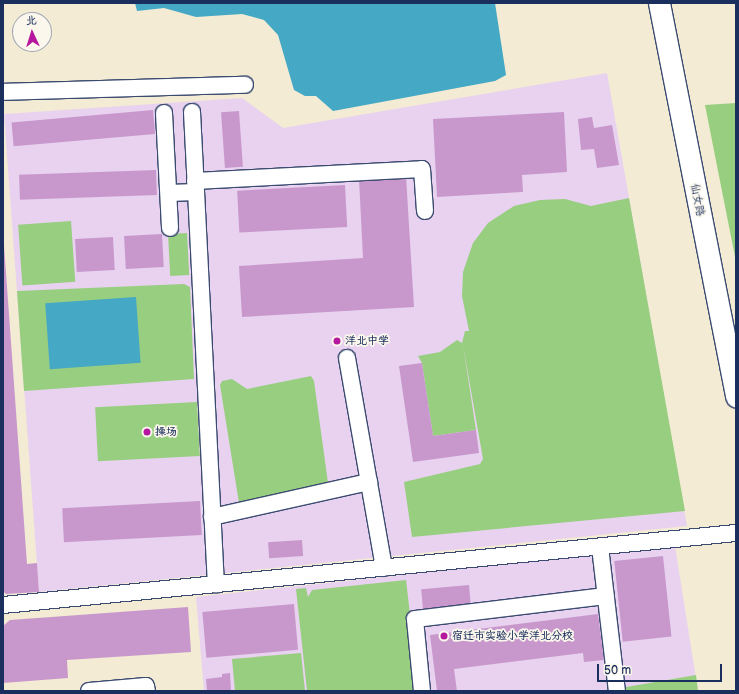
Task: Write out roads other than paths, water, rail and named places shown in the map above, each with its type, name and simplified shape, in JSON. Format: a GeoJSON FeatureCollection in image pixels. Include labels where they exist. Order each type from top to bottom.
{"type":"FeatureCollection","features":[{"type":"Feature","properties":{"kind":"main road","name":"仙女路"},"geometry":{"type":"LineString","coordinates":[[659,3],[736,397]]}},
{"type":"Feature","properties":{"kind":"street"},"geometry":{"type":"LineString","coordinates":[[3,92],[245,85]]}},
{"type":"Feature","properties":{"kind":"street"},"geometry":{"type":"LineString","coordinates":[[192,112],[216,584]]}},
{"type":"Feature","properties":{"kind":"street"},"geometry":{"type":"LineString","coordinates":[[164,114],[170,228]]}},
{"type":"Feature","properties":{"kind":"street"},"geometry":{"type":"LineString","coordinates":[[169,193],[196,186],[422,169],[425,211]]}},
{"type":"Feature","properties":{"kind":"street"},"geometry":{"type":"LineString","coordinates":[[347,358],[384,568]]}},
{"type":"Feature","properties":{"kind":"street"},"geometry":{"type":"LineString","coordinates":[[212,517],[369,482]]}},
{"type":"Feature","properties":{"kind":"street"},"geometry":{"type":"LineString","coordinates":[[3,605],[736,533]]}},
{"type":"Feature","properties":{"kind":"street"},"geometry":{"type":"LineString","coordinates":[[600,547],[617,691]]}},
{"type":"Feature","properties":{"kind":"street"},"geometry":{"type":"LineString","coordinates":[[422,691],[414,619],[606,596]]}},
{"type":"Feature","properties":{"kind":"street"},"geometry":{"type":"LineString","coordinates":[[89,691],[146,686],[147,691]]}},
{"type":"Feature","properties":{"kind":"water"},"geometry":{"type":"Polygon","coordinates":[[[135,3],[495,3],[506,75],[495,81],[333,111],[316,96],[305,96],[294,90],[278,35],[264,20],[242,14],[196,17],[164,8],[137,11],[135,3]]]}},
{"type":"Feature","properties":{"kind":"water"},"geometry":{"type":"Polygon","coordinates":[[[136,297],[141,363],[50,369],[45,303],[136,297]]]}},
{"type":"Feature","properties":{"kind":"place","name":"洋北中学"},"geometry":{"type":"Point","coordinates":[337,341]}},
{"type":"Feature","properties":{"kind":"place","name":"操场"},"geometry":{"type":"Point","coordinates":[147,432]}},
{"type":"Feature","properties":{"kind":"place","name":"宿迁市实验小学洋北分校"},"geometry":{"type":"Point","coordinates":[444,636]}}]}
